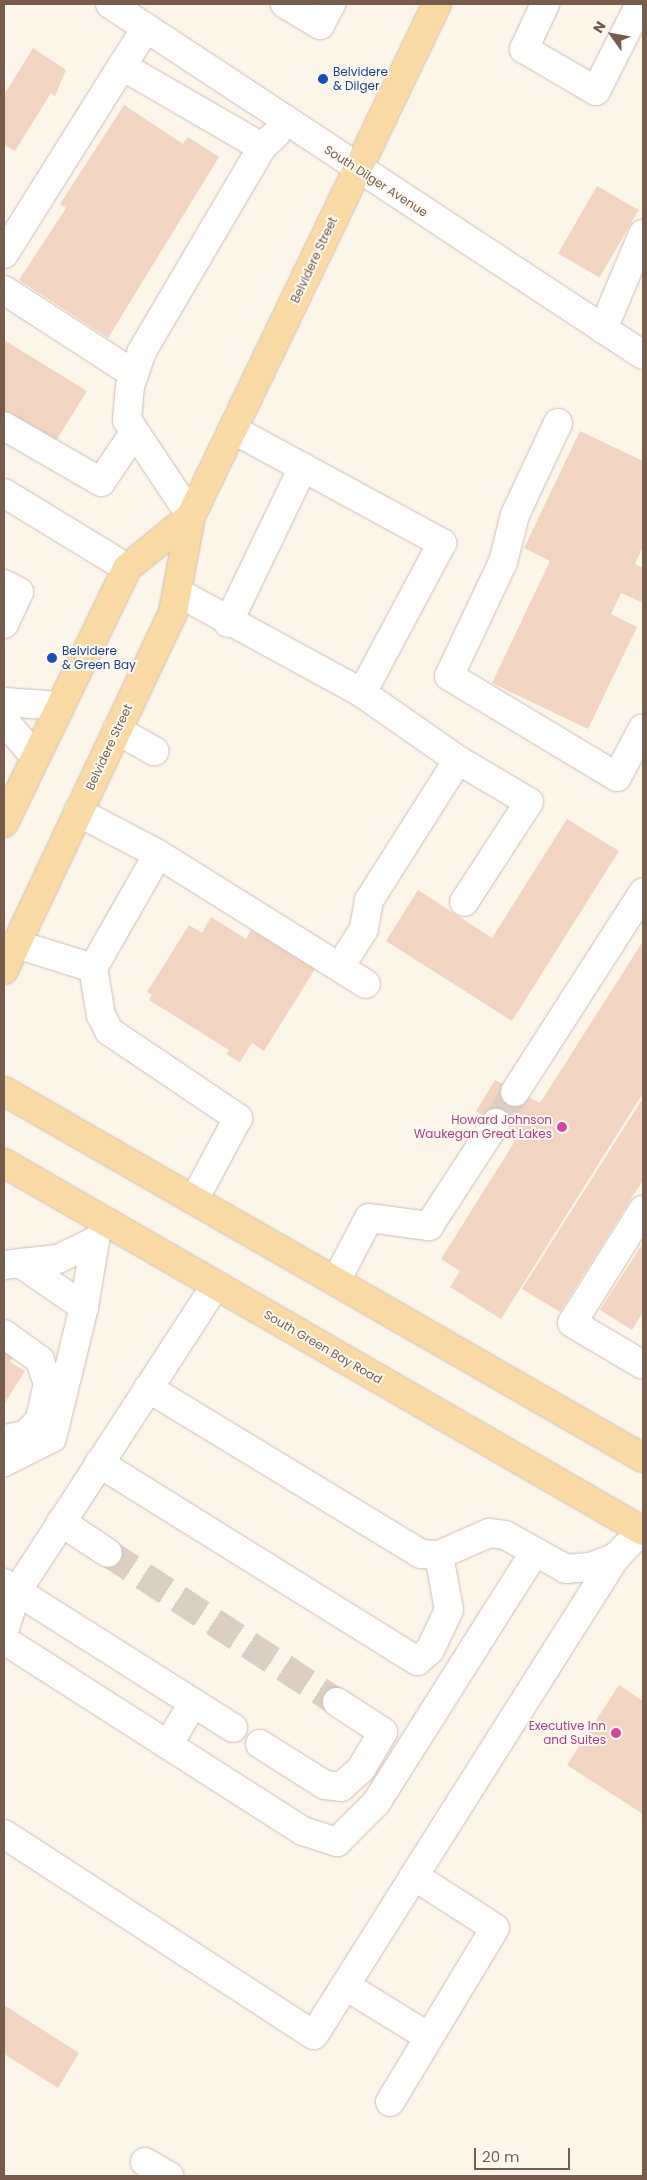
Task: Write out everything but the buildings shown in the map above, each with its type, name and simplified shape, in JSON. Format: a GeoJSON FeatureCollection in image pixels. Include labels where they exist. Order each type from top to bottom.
{"type":"FeatureCollection","features":[{"type":"Feature","properties":{"kind":"main road","name":"Belvidere Street"},"geometry":{"type":"LineString","coordinates":[[4,970],[172,612],[191,516],[234,430],[437,4]]}},
{"type":"Feature","properties":{"kind":"main road","name":"Belvidere Street"},"geometry":{"type":"LineString","coordinates":[[6,813],[36,757],[127,568],[191,516]]}},
{"type":"Feature","properties":{"kind":"main road"},"geometry":{"type":"LineString","coordinates":[[4,1091],[643,1458]]}},
{"type":"Feature","properties":{"kind":"main road","name":"South Green Bay Road"},"geometry":{"type":"LineString","coordinates":[[4,1164],[100,1231],[216,1285],[642,1531]]}},
{"type":"Feature","properties":{"kind":"street","name":"South Dilger Avenue"},"geometry":{"type":"LineString","coordinates":[[110,4],[357,169],[643,355]]}},
{"type":"Feature","properties":{"kind":"street"},"geometry":{"type":"LineString","coordinates":[[285,4],[320,25],[330,4]]}},
{"type":"Feature","properties":{"kind":"street"},"geometry":{"type":"LineString","coordinates":[[545,4],[524,49],[596,91],[640,4]]}},
{"type":"Feature","properties":{"kind":"street"},"geometry":{"type":"LineString","coordinates":[[4,254],[146,28]]}},
{"type":"Feature","properties":{"kind":"street"},"geometry":{"type":"LineString","coordinates":[[122,66],[262,147]]}},
{"type":"Feature","properties":{"kind":"street"},"geometry":{"type":"LineString","coordinates":[[191,516],[127,420],[134,374],[142,351],[262,147],[288,122]]}},
{"type":"Feature","properties":{"kind":"street"},"geometry":{"type":"LineString","coordinates":[[603,329],[643,234]]}},
{"type":"Feature","properties":{"kind":"street"},"geometry":{"type":"LineString","coordinates":[[4,290],[134,374]]}},
{"type":"Feature","properties":{"kind":"street"},"geometry":{"type":"LineString","coordinates":[[558,423],[515,515],[503,562],[449,676],[618,777],[643,728]]}},
{"type":"Feature","properties":{"kind":"street"},"geometry":{"type":"LineString","coordinates":[[4,426],[101,482],[134,433]]}},
{"type":"Feature","properties":{"kind":"street"},"geometry":{"type":"LineString","coordinates":[[234,430],[442,543],[362,693]]}},
{"type":"Feature","properties":{"kind":"street"},"geometry":{"type":"LineString","coordinates":[[228,622],[303,467]]}},
{"type":"Feature","properties":{"kind":"street"},"geometry":{"type":"LineString","coordinates":[[4,493],[127,568]]}},
{"type":"Feature","properties":{"kind":"street"},"geometry":{"type":"LineString","coordinates":[[4,584],[19,592],[4,624]]}},
{"type":"Feature","properties":{"kind":"street"},"geometry":{"type":"LineString","coordinates":[[177,592],[228,622],[362,693],[458,760],[529,802],[464,902]]}},
{"type":"Feature","properties":{"kind":"street"},"geometry":{"type":"LineString","coordinates":[[4,702],[60,706]]}},
{"type":"Feature","properties":{"kind":"street"},"geometry":{"type":"LineString","coordinates":[[4,720],[36,757]]}},
{"type":"Feature","properties":{"kind":"street"},"geometry":{"type":"LineString","coordinates":[[117,730],[154,751]]}},
{"type":"Feature","properties":{"kind":"street"},"geometry":{"type":"LineString","coordinates":[[340,967],[364,929],[369,900],[458,760]]}},
{"type":"Feature","properties":{"kind":"street"},"geometry":{"type":"LineString","coordinates":[[78,812],[158,854],[366,984]]}},
{"type":"Feature","properties":{"kind":"street"},"geometry":{"type":"LineString","coordinates":[[158,854],[93,968],[101,1014],[109,1031],[238,1118],[194,1200]]}},
{"type":"Feature","properties":{"kind":"street"},"geometry":{"type":"LineString","coordinates":[[515,1092],[643,893]]}},
{"type":"Feature","properties":{"kind":"street"},"geometry":{"type":"LineString","coordinates":[[16,944],[93,968]]}},
{"type":"Feature","properties":{"kind":"street"},"geometry":{"type":"LineString","coordinates":[[336,1281],[369,1218],[429,1226],[496,1123]]}},
{"type":"Feature","properties":{"kind":"street"},"geometry":{"type":"LineString","coordinates":[[640,1355],[572,1322],[643,1210]]}},
{"type":"Feature","properties":{"kind":"street"},"geometry":{"type":"LineString","coordinates":[[12,1264],[58,1259],[100,1231]]}},
{"type":"Feature","properties":{"kind":"street"},"geometry":{"type":"LineString","coordinates":[[4,1462],[52,1438],[73,1360],[100,1231]]}},
{"type":"Feature","properties":{"kind":"street"},"geometry":{"type":"LineString","coordinates":[[12,1264],[84,1307]]}},
{"type":"Feature","properties":{"kind":"street"},"geometry":{"type":"LineString","coordinates":[[4,1631],[10,1587],[61,1522],[216,1285]]}},
{"type":"Feature","properties":{"kind":"street"},"geometry":{"type":"LineString","coordinates":[[4,1316],[73,1360]]}},
{"type":"Feature","properties":{"kind":"street"},"geometry":{"type":"LineString","coordinates":[[4,1334],[40,1360],[48,1384],[40,1420],[25,1435],[4,1439]]}},
{"type":"Feature","properties":{"kind":"street"},"geometry":{"type":"LineString","coordinates":[[148,1388],[421,1554],[439,1555],[489,1532],[504,1534],[566,1570],[590,1567],[616,1557]]}},
{"type":"Feature","properties":{"kind":"street"},"geometry":{"type":"LineString","coordinates":[[99,1463],[417,1661],[430,1650],[449,1610],[439,1555]]}},
{"type":"Feature","properties":{"kind":"street"},"geometry":{"type":"LineString","coordinates":[[61,1522],[108,1553]]}},
{"type":"Feature","properties":{"kind":"street"},"geometry":{"type":"LineString","coordinates":[[4,1834],[314,2035],[616,1557],[642,1531]]}},
{"type":"Feature","properties":{"kind":"street"},"geometry":{"type":"LineString","coordinates":[[4,1640],[302,1830],[337,1842],[376,1803],[534,1552]]}},
{"type":"Feature","properties":{"kind":"street"},"geometry":{"type":"LineString","coordinates":[[10,1587],[233,1728]]}},
{"type":"Feature","properties":{"kind":"street"},"geometry":{"type":"LineString","coordinates":[[260,1744],[325,1785],[341,1787],[361,1769],[383,1732],[337,1702]]}},
{"type":"Feature","properties":{"kind":"street"},"geometry":{"type":"LineString","coordinates":[[168,1745],[194,1703]]}},
{"type":"Feature","properties":{"kind":"street"},"geometry":{"type":"LineString","coordinates":[[390,2102],[427,2036],[495,1928],[414,1876]]}},
{"type":"Feature","properties":{"kind":"street"},"geometry":{"type":"LineString","coordinates":[[346,1986],[427,2036]]}},
{"type":"Feature","properties":{"kind":"street"},"geometry":{"type":"LineString","coordinates":[[145,2162],[169,2176]]}},
{"type":"Feature","properties":{"kind":"tunnel"},"geometry":{"type":"LineString","coordinates":[[496,1123],[515,1092]]}},
{"type":"Feature","properties":{"kind":"tunnel"},"geometry":{"type":"LineString","coordinates":[[108,1553],[337,1702]]}},
{"type":"Feature","properties":{"kind":"place","name":"Belvidere & Dilger"},"geometry":{"type":"Point","coordinates":[323,79]}},
{"type":"Feature","properties":{"kind":"place","name":"Belvidere & Green Bay"},"geometry":{"type":"Point","coordinates":[52,658]}},
{"type":"Feature","properties":{"kind":"place","name":"Howard Johnson Waukegan Great Lakes"},"geometry":{"type":"Point","coordinates":[562,1127]}},
{"type":"Feature","properties":{"kind":"place","name":"Executive Inn and Suites"},"geometry":{"type":"Point","coordinates":[616,1733]}}]}
